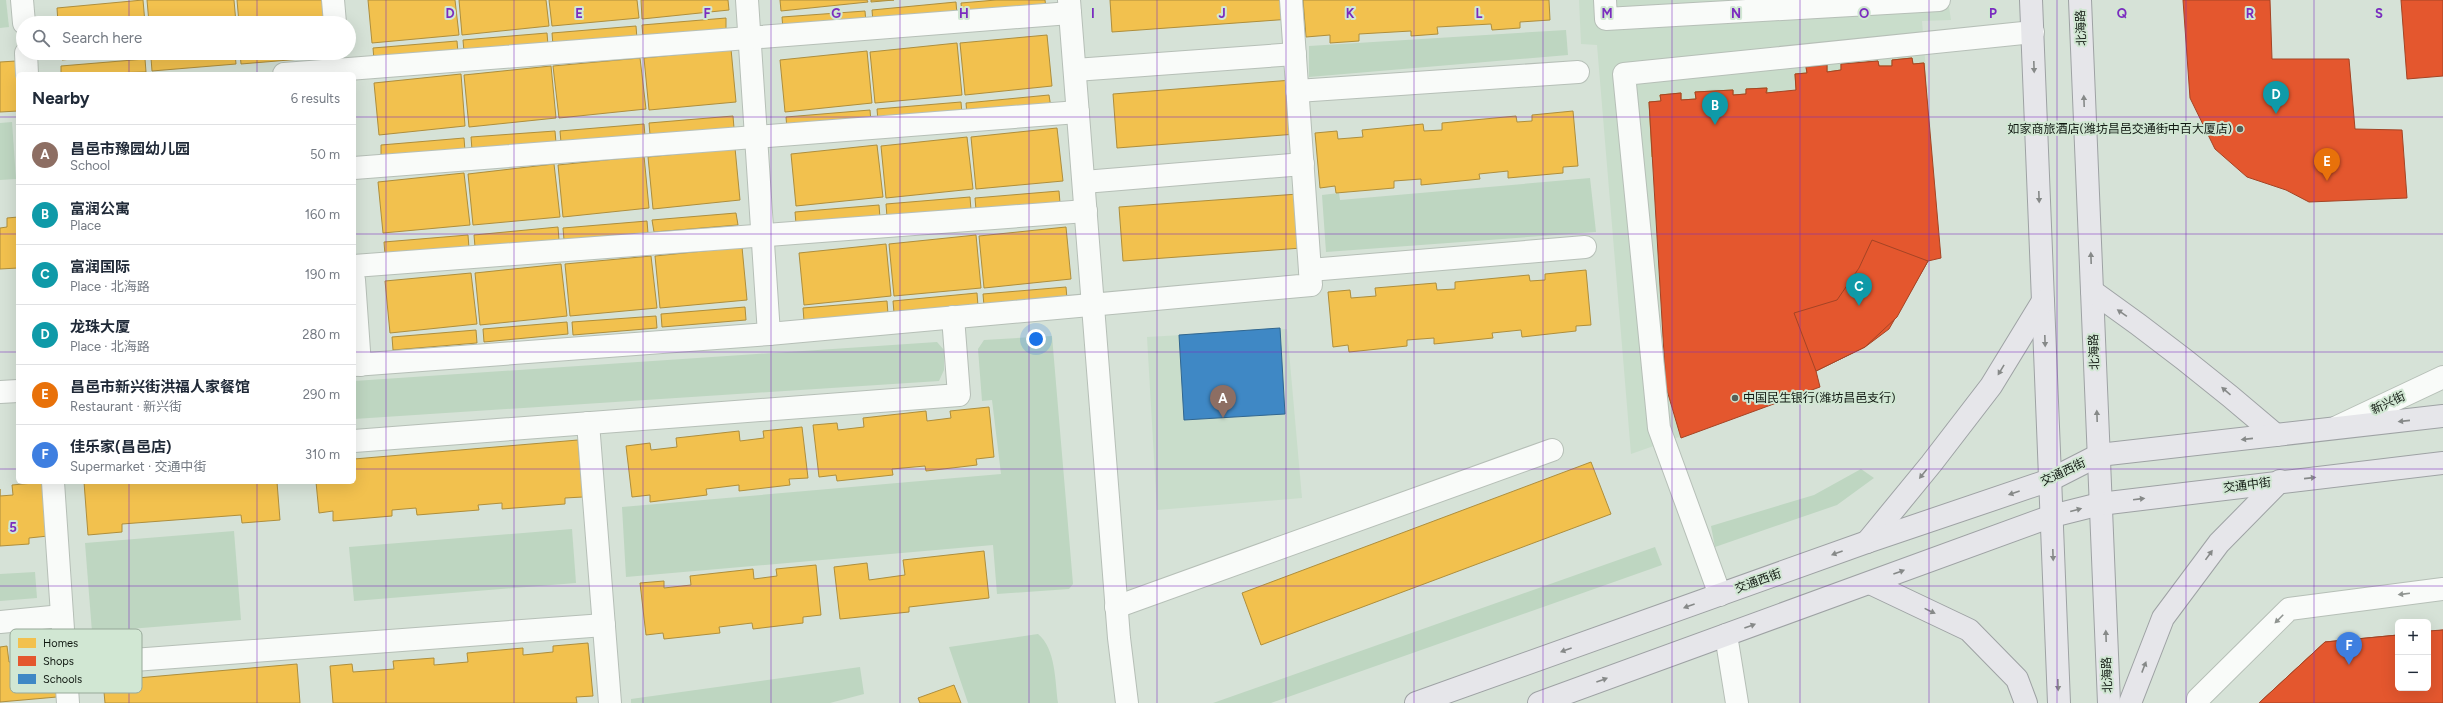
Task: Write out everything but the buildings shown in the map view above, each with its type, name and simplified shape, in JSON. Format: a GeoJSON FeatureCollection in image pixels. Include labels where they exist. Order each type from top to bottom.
{"type":"FeatureCollection","features":[{"type":"Feature","properties":{"kind":"main road"},"geometry":{"type":"LineString","coordinates":[[2031,0],[2059,703]]}},
{"type":"Feature","properties":{"kind":"main road","name":"北海路"},"geometry":{"type":"LineString","coordinates":[[2080,0],[2109,703]]}},
{"type":"Feature","properties":{"kind":"main road"},"geometry":{"type":"LineString","coordinates":[[2092,291],[2159,339],[2217,384],[2276,435]]}},
{"type":"Feature","properties":{"kind":"main road"},"geometry":{"type":"LineString","coordinates":[[1867,542],[1931,464],[1991,386],[2043,300]]}},
{"type":"Feature","properties":{"kind":"main road"},"geometry":{"type":"LineString","coordinates":[[2099,455],[2443,416]]}},
{"type":"Feature","properties":{"kind":"main road","name":"交通西街"},"geometry":{"type":"LineString","coordinates":[[1416,703],[1867,542],[2050,480],[2099,455]]}},
{"type":"Feature","properties":{"kind":"main road","name":"交通中街"},"geometry":{"type":"LineString","coordinates":[[2052,516],[2100,504],[2280,481],[2443,463]]}},
{"type":"Feature","properties":{"kind":"main road"},"geometry":{"type":"LineString","coordinates":[[2130,703],[2163,618],[2218,542],[2280,481]]}},
{"type":"Feature","properties":{"kind":"main road"},"geometry":{"type":"LineString","coordinates":[[1539,703],[2052,516]]}},
{"type":"Feature","properties":{"kind":"main road"},"geometry":{"type":"LineString","coordinates":[[1870,583],[1969,630],[2017,679],[2026,703]]}},
{"type":"Feature","properties":{"kind":"street"},"geometry":{"type":"LineString","coordinates":[[22,0],[23,16]]}},
{"type":"Feature","properties":{"kind":"street"},"geometry":{"type":"LineString","coordinates":[[333,0],[334,16]]}},
{"type":"Feature","properties":{"kind":"street"},"geometry":{"type":"LineString","coordinates":[[747,0],[769,334]]}},
{"type":"Feature","properties":{"kind":"street"},"geometry":{"type":"LineString","coordinates":[[356,337],[357,365],[769,334],[1094,306],[1311,285],[1291,0]]}},
{"type":"Feature","properties":{"kind":"street"},"geometry":{"type":"LineString","coordinates":[[1605,0],[1606,19],[1836,3],[1939,0]]}},
{"type":"Feature","properties":{"kind":"street"},"geometry":{"type":"LineString","coordinates":[[298,72],[338,66],[750,38],[1070,7],[1116,607],[1127,703]]}},
{"type":"Feature","properties":{"kind":"street"},"geometry":{"type":"LineString","coordinates":[[1720,595],[1660,428],[1624,74],[2033,32]]}},
{"type":"Feature","properties":{"kind":"street"},"geometry":{"type":"LineString","coordinates":[[1075,70],[1295,54]]}},
{"type":"Feature","properties":{"kind":"street"},"geometry":{"type":"LineString","coordinates":[[26,60],[27,72]]}},
{"type":"Feature","properties":{"kind":"street"},"geometry":{"type":"LineString","coordinates":[[1298,91],[1578,72]]}},
{"type":"Feature","properties":{"kind":"street"},"geometry":{"type":"LineString","coordinates":[[356,168],[1078,112]]}},
{"type":"Feature","properties":{"kind":"street"},"geometry":{"type":"LineString","coordinates":[[1084,182],[1303,164]]}},
{"type":"Feature","properties":{"kind":"street"},"geometry":{"type":"LineString","coordinates":[[356,266],[1086,210]]}},
{"type":"Feature","properties":{"kind":"street"},"geometry":{"type":"LineString","coordinates":[[1310,270],[1585,247]]}},
{"type":"Feature","properties":{"kind":"street"},"geometry":{"type":"LineString","coordinates":[[356,441],[959,395],[953,317]]}},
{"type":"Feature","properties":{"kind":"street","name":"新兴街"},"geometry":{"type":"LineString","coordinates":[[2333,429],[2443,377]]}},
{"type":"Feature","properties":{"kind":"street"},"geometry":{"type":"LineString","coordinates":[[0,392],[16,391]]}},
{"type":"Feature","properties":{"kind":"street"},"geometry":{"type":"LineString","coordinates":[[588,423],[610,703]]}},
{"type":"Feature","properties":{"kind":"street"},"geometry":{"type":"LineString","coordinates":[[1116,607],[1552,450]]}},
{"type":"Feature","properties":{"kind":"street"},"geometry":{"type":"LineString","coordinates":[[53,484],[63,629]]}},
{"type":"Feature","properties":{"kind":"street"},"geometry":{"type":"LineString","coordinates":[[2198,703],[2198,698],[2289,609],[2443,589]]}},
{"type":"Feature","properties":{"kind":"street"},"geometry":{"type":"LineString","coordinates":[[0,622],[62,616]]}},
{"type":"Feature","properties":{"kind":"street"},"geometry":{"type":"LineString","coordinates":[[142,659],[604,625]]}},
{"type":"Feature","properties":{"kind":"street"},"geometry":{"type":"LineString","coordinates":[[1726,635],[1737,703]]}},
{"type":"Feature","properties":{"kind":"street"},"geometry":{"type":"LineString","coordinates":[[67,693],[68,703]]}},
{"type":"Feature","properties":{"kind":"shaded area"},"geometry":{"type":"Polygon","coordinates":[[[0,0],[6,0],[9,27],[0,28],[0,0]]]}},
{"type":"Feature","properties":{"kind":"shaded area"},"geometry":{"type":"Polygon","coordinates":[[[1579,0],[1948,0],[1951,20],[1922,21],[1941,258],[1928,261],[1889,329],[1865,347],[1816,371],[1820,387],[1631,454],[1597,45],[1581,44],[1579,0]]]}},
{"type":"Feature","properties":{"kind":"shaded area"},"geometry":{"type":"Polygon","coordinates":[[[1566,30],[1568,55],[1309,77],[1309,46],[1566,30]]]}},
{"type":"Feature","properties":{"kind":"shaded area"},"geometry":{"type":"Polygon","coordinates":[[[12,122],[16,179],[0,180],[0,123],[12,122]]]}},
{"type":"Feature","properties":{"kind":"shaded area"},"geometry":{"type":"Polygon","coordinates":[[[1590,178],[1596,232],[1326,252],[1322,195],[1339,193],[1340,200],[1590,178]]]}},
{"type":"Feature","properties":{"kind":"shaded area"},"geometry":{"type":"Polygon","coordinates":[[[1287,329],[1302,498],[1157,510],[1147,337],[1287,329]]]}},
{"type":"Feature","properties":{"kind":"shaded area"},"geometry":{"type":"Polygon","coordinates":[[[1052,336],[1073,584],[1069,589],[997,594],[993,545],[626,577],[622,507],[1001,474],[992,400],[982,401],[978,349],[984,340],[1052,336]]]}},
{"type":"Feature","properties":{"kind":"shaded area"},"geometry":{"type":"Polygon","coordinates":[[[937,342],[944,350],[944,370],[939,381],[356,419],[356,381],[937,342]]]}},
{"type":"Feature","properties":{"kind":"shaded area"},"geometry":{"type":"Polygon","coordinates":[[[1861,469],[1874,478],[1837,505],[1715,547],[1711,526],[1814,495],[1861,469]]]}},
{"type":"Feature","properties":{"kind":"shaded area"},"geometry":{"type":"Polygon","coordinates":[[[572,529],[576,583],[354,601],[349,547],[572,529]]]}},
{"type":"Feature","properties":{"kind":"shaded area"},"geometry":{"type":"Polygon","coordinates":[[[234,531],[241,620],[129,629],[92,629],[85,543],[234,531]]]}},
{"type":"Feature","properties":{"kind":"shaded area"},"geometry":{"type":"Polygon","coordinates":[[[1655,547],[1662,565],[1271,703],[1213,703],[1655,547]]]}},
{"type":"Feature","properties":{"kind":"shaded area"},"geometry":{"type":"Polygon","coordinates":[[[35,572],[37,598],[0,601],[0,574],[35,572]]]}},
{"type":"Feature","properties":{"kind":"shaded area"},"geometry":{"type":"Polygon","coordinates":[[[1038,634],[1044,640],[1048,648],[1054,666],[1058,703],[968,703],[949,647],[1038,634]]]}},
{"type":"Feature","properties":{"kind":"shaded area"},"geometry":{"type":"Polygon","coordinates":[[[860,667],[864,694],[830,703],[631,703],[631,699],[860,667]]]}},
{"type":"Feature","properties":{"kind":"place","name":"龙珠大厦"},"geometry":{"type":"Point","coordinates":[2276,114]}},
{"type":"Feature","properties":{"kind":"place","name":"富润公寓"},"geometry":{"type":"Point","coordinates":[1715,125]}},
{"type":"Feature","properties":{"kind":"place","name":"如家商旅酒店(潍坊昌邑交通街中百大厦店)"},"geometry":{"type":"Point","coordinates":[2240,129]}},
{"type":"Feature","properties":{"kind":"place","name":"昌邑市新兴街洪福人家餐馆"},"geometry":{"type":"Point","coordinates":[2327,181]}},
{"type":"Feature","properties":{"kind":"place","name":"富润国际"},"geometry":{"type":"Point","coordinates":[1859,306]}},
{"type":"Feature","properties":{"kind":"place","name":"中国民生银行(潍坊昌邑支行)"},"geometry":{"type":"Point","coordinates":[1735,398]}},
{"type":"Feature","properties":{"kind":"place","name":"昌邑市豫园幼儿园"},"geometry":{"type":"Point","coordinates":[1223,418]}},
{"type":"Feature","properties":{"kind":"place","name":"佳乐家(昌邑店)"},"geometry":{"type":"Point","coordinates":[2349,665]}}]}
